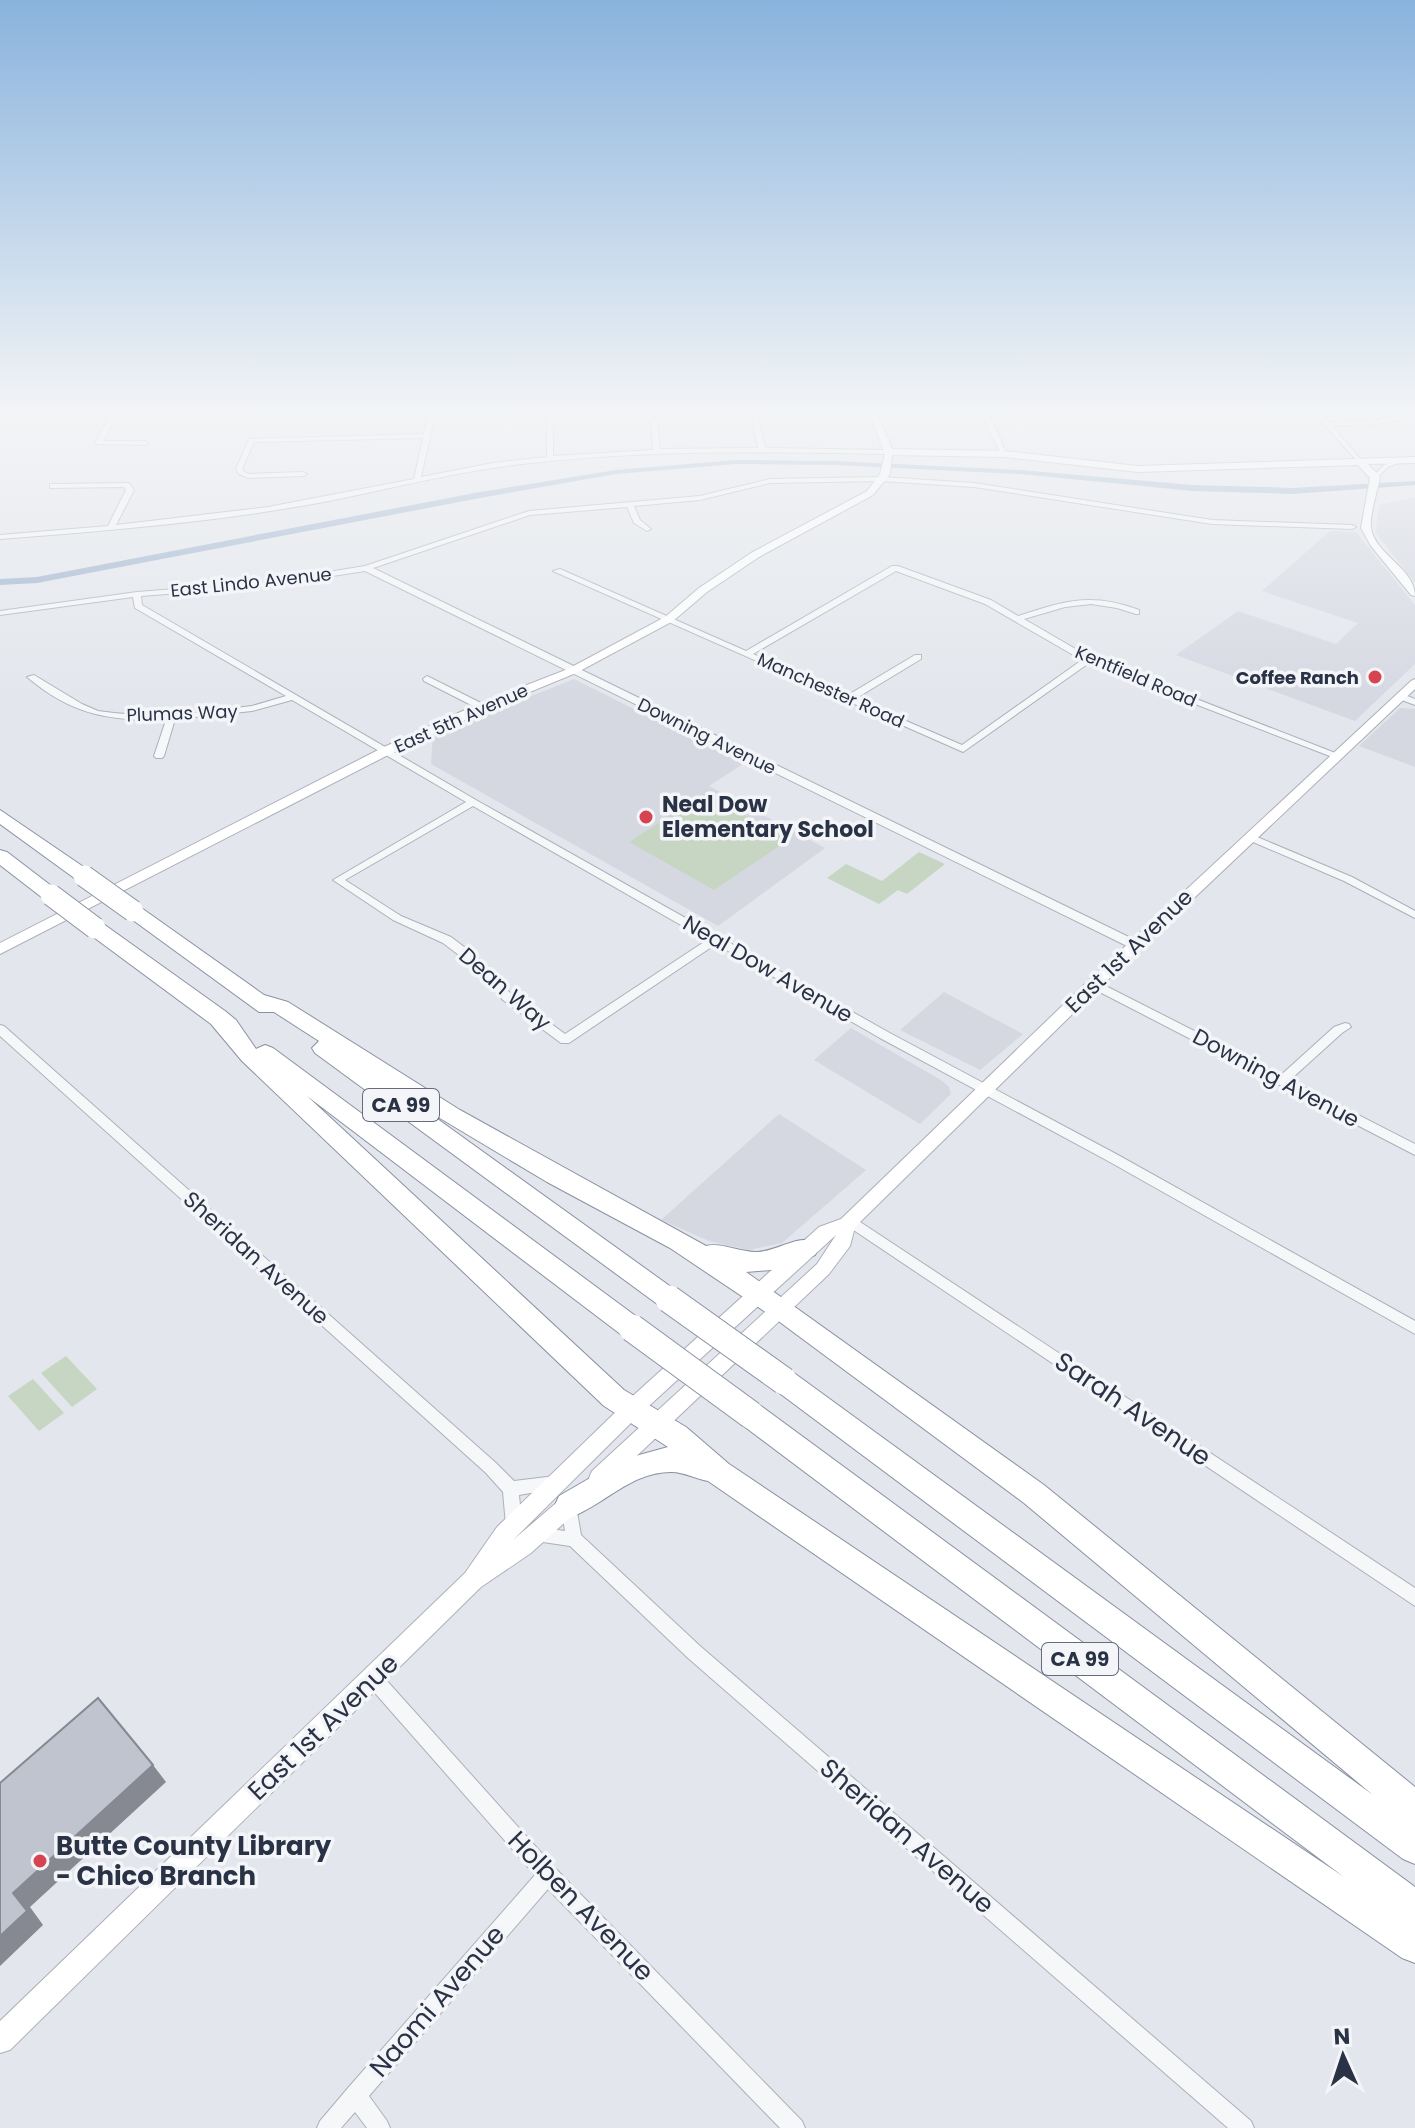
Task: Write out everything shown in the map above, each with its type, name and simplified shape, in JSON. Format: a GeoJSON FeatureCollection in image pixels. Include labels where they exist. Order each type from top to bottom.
{"type":"FeatureCollection","features":[{"type":"Feature","properties":{"kind":"highway","name":"CA 99"},"geometry":{"type":"LineString","coordinates":[[0,815],[784,1381],[1415,1847]]}},
{"type":"Feature","properties":{"kind":"highway","name":"CA 99"},"geometry":{"type":"LineString","coordinates":[[0,856],[751,1415],[1408,1921]]}},
{"type":"Feature","properties":{"kind":"highway"},"geometry":{"type":"LineString","coordinates":[[256,1000],[281,1007],[452,1116],[555,1176],[679,1241],[725,1260],[741,1263],[773,1261],[806,1248]]}},
{"type":"Feature","properties":{"kind":"highway"},"geometry":{"type":"LineString","coordinates":[[217,1016],[250,1056],[611,1396],[676,1436],[719,1473],[1408,1921]]}},
{"type":"Feature","properties":{"kind":"highway"},"geometry":{"type":"LineString","coordinates":[[679,1241],[782,1309],[1034,1494],[1415,1809]]}},
{"type":"Feature","properties":{"kind":"highway"},"geometry":{"type":"LineString","coordinates":[[563,1494],[658,1460],[681,1460],[719,1473]]}},
{"type":"Feature","properties":{"kind":"street"},"geometry":{"type":"LineString","coordinates":[[110,529],[121,508]]}},
{"type":"Feature","properties":{"kind":"street"},"geometry":{"type":"LineString","coordinates":[[0,537],[110,529],[271,508]]}},
{"type":"Feature","properties":{"kind":"street","name":"East Lindo Avenue"},"geometry":{"type":"LineString","coordinates":[[0,613],[137,594],[267,584],[366,568],[529,513],[582,508]]}},
{"type":"Feature","properties":{"kind":"street"},"geometry":{"type":"LineString","coordinates":[[632,508],[637,521],[647,529]]}},
{"type":"Feature","properties":{"kind":"street","name":"East 5th Avenue"},"geometry":{"type":"LineString","coordinates":[[0,949],[388,750],[482,707],[572,671],[669,619],[727,573],[845,508]]}},
{"type":"Feature","properties":{"kind":"street","name":"East Lindo Avenue"},"geometry":{"type":"LineString","coordinates":[[1129,508],[1212,522],[1352,527]]}},
{"type":"Feature","properties":{"kind":"street"},"geometry":{"type":"LineString","coordinates":[[1371,508],[1366,528],[1375,544],[1415,593]]}},
{"type":"Feature","properties":{"kind":"street","name":"Downing Avenue"},"geometry":{"type":"LineString","coordinates":[[366,568],[1135,945]]}},
{"type":"Feature","properties":{"kind":"street","name":"Kentfield Road"},"geometry":{"type":"LineString","coordinates":[[748,653],[895,568],[970,594],[1020,618],[1088,660],[1338,756]]}},
{"type":"Feature","properties":{"kind":"street","name":"Manchester Road"},"geometry":{"type":"LineString","coordinates":[[557,571],[963,749],[1088,660]]}},
{"type":"Feature","properties":{"kind":"street","name":"Neal Dow Avenue"},"geometry":{"type":"LineString","coordinates":[[137,594],[138,606],[473,802],[1415,1328]]}},
{"type":"Feature","properties":{"kind":"street"},"geometry":{"type":"LineString","coordinates":[[1020,618],[1083,600],[1105,601],[1136,612]]}},
{"type":"Feature","properties":{"kind":"street"},"geometry":{"type":"LineString","coordinates":[[850,698],[918,657]]}},
{"type":"Feature","properties":{"kind":"street","name":"Plumas Way"},"geometry":{"type":"LineString","coordinates":[[31,677],[98,714],[172,715],[242,711],[292,697]]}},
{"type":"Feature","properties":{"kind":"street"},"geometry":{"type":"LineString","coordinates":[[427,679],[482,707]]}},
{"type":"Feature","properties":{"kind":"street","name":"East 1st Avenue"},"geometry":{"type":"LineString","coordinates":[[473,1580],[514,1525],[563,1494],[645,1417],[757,1292],[825,1232],[849,1223],[1250,837],[1338,756],[1409,700],[1415,683]]}},
{"type":"Feature","properties":{"kind":"street"},"geometry":{"type":"LineString","coordinates":[[159,756],[172,715]]}},
{"type":"Feature","properties":{"kind":"street","name":"Dean Way"},"geometry":{"type":"LineString","coordinates":[[473,802],[338,880],[397,918],[447,940],[472,959],[507,997],[565,1040],[716,939]]}},
{"type":"Feature","properties":{"kind":"street"},"geometry":{"type":"LineString","coordinates":[[1250,837],[1348,879],[1415,915]]}},
{"type":"Feature","properties":{"kind":"street","name":"Downing Avenue"},"geometry":{"type":"LineString","coordinates":[[1094,984],[1415,1150]]}},
{"type":"Feature","properties":{"kind":"street"},"geometry":{"type":"LineString","coordinates":[[1282,1081],[1345,1027]]}},
{"type":"Feature","properties":{"kind":"street","name":"Sheridan Avenue"},"geometry":{"type":"LineString","coordinates":[[0,1029],[511,1489]]}},
{"type":"Feature","properties":{"kind":"street","name":"East 1st Avenue"},"geometry":{"type":"LineString","coordinates":[[0,2040],[473,1580],[535,1535],[563,1494],[645,1417],[782,1309],[823,1269],[844,1241],[849,1223]]}},
{"type":"Feature","properties":{"kind":"street","name":"Sarah Avenue"},"geometry":{"type":"LineString","coordinates":[[849,1223],[1415,1598]]}},
{"type":"Feature","properties":{"kind":"street"},"geometry":{"type":"LineString","coordinates":[[514,1525],[511,1489],[563,1494],[574,1539],[535,1535]]}},
{"type":"Feature","properties":{"kind":"street","name":"Sheridan Avenue"},"geometry":{"type":"LineString","coordinates":[[574,1539],[694,1652],[1244,2128]]}},
{"type":"Feature","properties":{"kind":"street","name":"Holben Avenue"},"geometry":{"type":"LineString","coordinates":[[373,1678],[548,1875],[795,2128]]}},
{"type":"Feature","properties":{"kind":"street","name":"Naomi Avenue"},"geometry":{"type":"LineString","coordinates":[[327,2128],[548,1875]]}},
{"type":"Feature","properties":{"kind":"street"},"geometry":{"type":"LineString","coordinates":[[355,2095],[380,2128]]}},
{"type":"Feature","properties":{"kind":"shaded area"},"geometry":{"type":"Polygon","coordinates":[[[1379,508],[1415,508],[1415,583],[1375,532],[1379,508]]]}},
{"type":"Feature","properties":{"kind":"shaded area"},"geometry":{"type":"Polygon","coordinates":[[[1330,531],[1356,532],[1415,605],[1415,664],[1355,721],[1176,655],[1238,611],[1336,644],[1358,623],[1262,591],[1330,531]]]}},
{"type":"Feature","properties":{"kind":"shaded area","name":"Neal Dow Elementary School"},"geometry":{"type":"Polygon","coordinates":[[[574,679],[743,764],[709,786],[825,848],[718,926],[431,764],[433,735],[574,679]]]}},
{"type":"Feature","properties":{"kind":"shaded area"},"geometry":{"type":"Polygon","coordinates":[[[1400,708],[1415,709],[1415,767],[1359,746],[1400,708]]]}},
{"type":"Feature","properties":{"kind":"shaded area"},"geometry":{"type":"Polygon","coordinates":[[[944,992],[1023,1034],[980,1070],[900,1030],[944,992]]]}},
{"type":"Feature","properties":{"kind":"shaded area"},"geometry":{"type":"Polygon","coordinates":[[[851,1028],[941,1080],[949,1087],[951,1094],[920,1124],[814,1060],[851,1028]]]}},
{"type":"Feature","properties":{"kind":"shaded area"},"geometry":{"type":"Polygon","coordinates":[[[779,1114],[866,1170],[782,1243],[749,1250],[709,1241],[661,1220],[779,1114]]]}},
{"type":"Feature","properties":{"kind":"green space"},"geometry":{"type":"Polygon","coordinates":[[[704,794],[790,839],[714,890],[629,842],[704,794]]]}},
{"type":"Feature","properties":{"kind":"green space"},"geometry":{"type":"Polygon","coordinates":[[[919,852],[945,864],[907,894],[898,890],[879,904],[827,878],[846,864],[882,881],[919,852]]]}},
{"type":"Feature","properties":{"kind":"green space"},"geometry":{"type":"Polygon","coordinates":[[[66,1356],[97,1389],[72,1407],[41,1373],[66,1356]]]}},
{"type":"Feature","properties":{"kind":"green space"},"geometry":{"type":"Polygon","coordinates":[[[33,1379],[64,1413],[39,1431],[8,1396],[33,1379]]]}},
{"type":"Feature","properties":{"kind":"building","name":"Butte County Library - Chico Branch"},"geometry":{"type":"Polygon","coordinates":[[[98,1698],[153,1765],[13,1893],[27,1911],[0,1936],[0,1783],[98,1698]]]}},
{"type":"Feature","properties":{"kind":"waterway"},"geometry":{"type":"LineString","coordinates":[[0,582],[37,580],[411,508]]}},
{"type":"Feature","properties":{"kind":"place","name":"Coffee Ranch"},"geometry":{"type":"Point","coordinates":[1375,677]}},
{"type":"Feature","properties":{"kind":"place","name":"Neal Dow Elementary School"},"geometry":{"type":"Point","coordinates":[646,817]}},
{"type":"Feature","properties":{"kind":"place","name":"Butte County Library - Chico Branch"},"geometry":{"type":"Point","coordinates":[40,1861]}}]}
